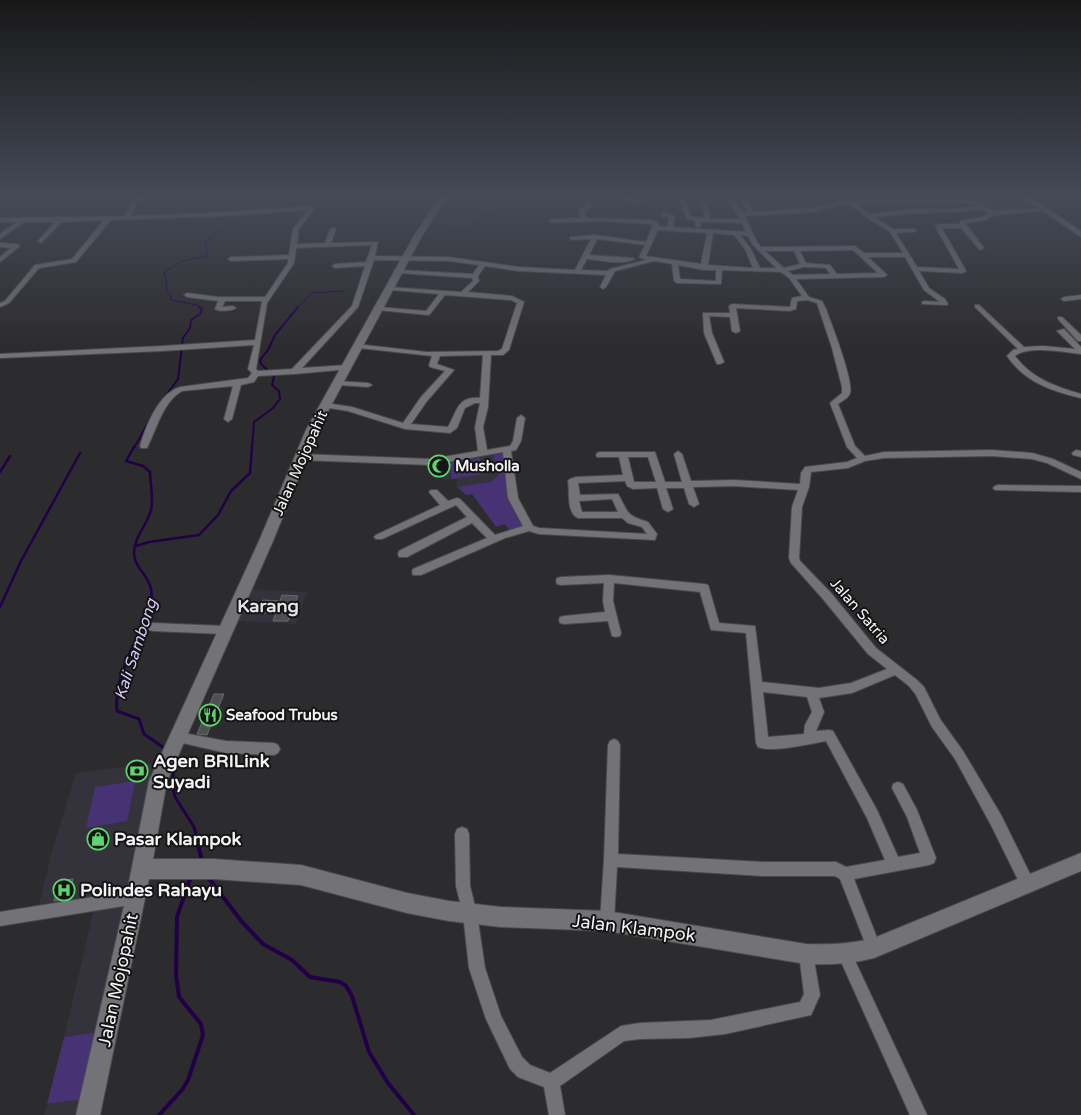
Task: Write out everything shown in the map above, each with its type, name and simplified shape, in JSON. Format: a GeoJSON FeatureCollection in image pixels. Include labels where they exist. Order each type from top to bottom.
{"type":"FeatureCollection","features":[{"type":"Feature","properties":{"kind":"street"},"geometry":{"type":"LineString","coordinates":[[0,260],[16,247]]}},
{"type":"Feature","properties":{"kind":"street"},"geometry":{"type":"LineString","coordinates":[[0,305],[7,302],[37,266],[74,261],[85,247]]}},
{"type":"Feature","properties":{"kind":"street"},"geometry":{"type":"LineString","coordinates":[[259,374],[252,369],[263,307],[266,299],[288,266],[292,257],[293,247]]}},
{"type":"Feature","properties":{"kind":"street"},"geometry":{"type":"LineString","coordinates":[[294,372],[357,304],[374,247]]}},
{"type":"Feature","properties":{"kind":"street","name":"Jalan Mojopahit"},"geometry":{"type":"LineString","coordinates":[[88,1115],[136,897],[158,782],[224,630],[266,541],[299,457],[412,247]]}},
{"type":"Feature","properties":{"kind":"street"},"geometry":{"type":"LineString","coordinates":[[578,270],[590,247]]}},
{"type":"Feature","properties":{"kind":"street"},"geometry":{"type":"LineString","coordinates":[[648,247],[647,259],[657,269]]}},
{"type":"Feature","properties":{"kind":"street"},"geometry":{"type":"LineString","coordinates":[[704,268],[707,247]]}},
{"type":"Feature","properties":{"kind":"street"},"geometry":{"type":"LineString","coordinates":[[746,247],[757,269]]}},
{"type":"Feature","properties":{"kind":"street"},"geometry":{"type":"LineString","coordinates":[[901,247],[928,291],[946,304],[924,303]]}},
{"type":"Feature","properties":{"kind":"street"},"geometry":{"type":"LineString","coordinates":[[914,269],[963,271],[950,247]]}},
{"type":"Feature","properties":{"kind":"street"},"geometry":{"type":"LineString","coordinates":[[760,249],[854,248],[884,275],[791,277]]}},
{"type":"Feature","properties":{"kind":"street"},"geometry":{"type":"LineString","coordinates":[[760,249],[791,277],[806,298]]}},
{"type":"Feature","properties":{"kind":"street"},"geometry":{"type":"LineString","coordinates":[[796,250],[804,264]]}},
{"type":"Feature","properties":{"kind":"street"},"geometry":{"type":"LineString","coordinates":[[864,256],[906,255]]}},
{"type":"Feature","properties":{"kind":"street"},"geometry":{"type":"LineString","coordinates":[[231,259],[292,257]]}},
{"type":"Feature","properties":{"kind":"street"},"geometry":{"type":"LineString","coordinates":[[585,257],[619,260],[647,259],[719,269],[782,270],[804,264],[828,266],[834,276]]}},
{"type":"Feature","properties":{"kind":"street"},"geometry":{"type":"LineString","coordinates":[[335,266],[406,258],[458,260],[482,265],[525,269],[578,270],[609,273]]}},
{"type":"Feature","properties":{"kind":"street"},"geometry":{"type":"LineString","coordinates":[[603,287],[609,273],[616,268],[647,259]]}},
{"type":"Feature","properties":{"kind":"street"},"geometry":{"type":"LineString","coordinates":[[675,264],[678,281],[719,283],[719,269]]}},
{"type":"Feature","properties":{"kind":"street"},"geometry":{"type":"LineString","coordinates":[[462,294],[476,281],[475,276],[482,265]]}},
{"type":"Feature","properties":{"kind":"street"},"geometry":{"type":"LineString","coordinates":[[399,271],[475,276]]}},
{"type":"Feature","properties":{"kind":"street"},"geometry":{"type":"LineString","coordinates":[[359,346],[437,354],[500,354],[506,350],[521,302],[517,299],[390,288]]}},
{"type":"Feature","properties":{"kind":"street"},"geometry":{"type":"LineString","coordinates":[[379,309],[429,312],[443,293]]}},
{"type":"Feature","properties":{"kind":"street"},"geometry":{"type":"LineString","coordinates":[[187,295],[222,299],[266,299]]}},
{"type":"Feature","properties":{"kind":"street"},"geometry":{"type":"LineString","coordinates":[[736,331],[732,308],[735,305],[790,309],[794,308],[794,299],[806,298],[819,301],[842,369],[846,391],[845,395],[834,403],[851,447],[863,459],[884,455],[934,453],[1014,455],[1050,461],[1081,476]]}},
{"type":"Feature","properties":{"kind":"street"},"geometry":{"type":"LineString","coordinates":[[1064,299],[1081,298]]}},
{"type":"Feature","properties":{"kind":"street"},"geometry":{"type":"LineString","coordinates":[[222,299],[218,309],[233,308]]}},
{"type":"Feature","properties":{"kind":"street"},"geometry":{"type":"LineString","coordinates":[[977,306],[1023,350]]}},
{"type":"Feature","properties":{"kind":"street"},"geometry":{"type":"LineString","coordinates":[[720,362],[708,333],[705,314],[733,315]]}},
{"type":"Feature","properties":{"kind":"street"},"geometry":{"type":"LineString","coordinates":[[1060,318],[1081,340]]}},
{"type":"Feature","properties":{"kind":"street"},"geometry":{"type":"LineString","coordinates":[[1061,331],[1081,351]]}},
{"type":"Feature","properties":{"kind":"street"},"geometry":{"type":"LineString","coordinates":[[0,356],[258,342]]}},
{"type":"Feature","properties":{"kind":"street"},"geometry":{"type":"LineString","coordinates":[[1081,351],[1041,348],[1014,352],[1011,356],[1033,378],[1045,386],[1081,396]]}},
{"type":"Feature","properties":{"kind":"street"},"geometry":{"type":"LineString","coordinates":[[483,454],[479,427],[484,401],[486,353]]}},
{"type":"Feature","properties":{"kind":"street"},"geometry":{"type":"LineString","coordinates":[[405,426],[424,399],[450,370],[434,365],[437,354]]}},
{"type":"Feature","properties":{"kind":"street"},"geometry":{"type":"LineString","coordinates":[[144,446],[150,429],[173,392],[180,389],[238,383],[251,380],[259,374],[347,367]]}},
{"type":"Feature","properties":{"kind":"street"},"geometry":{"type":"LineString","coordinates":[[228,419],[238,383]]}},
{"type":"Feature","properties":{"kind":"street"},"geometry":{"type":"LineString","coordinates":[[338,383],[368,385]]}},
{"type":"Feature","properties":{"kind":"street"},"geometry":{"type":"LineString","coordinates":[[326,405],[349,409],[405,426],[450,430],[453,428],[461,407],[474,400],[484,401]]}},
{"type":"Feature","properties":{"kind":"street"},"geometry":{"type":"LineString","coordinates":[[299,457],[431,462],[507,450],[513,448],[516,443],[521,418]]}},
{"type":"Feature","properties":{"kind":"street"},"geometry":{"type":"LineString","coordinates":[[507,450],[513,498],[529,528]]}},
{"type":"Feature","properties":{"kind":"street"},"geometry":{"type":"LineString","coordinates":[[623,454],[628,478],[633,486],[734,483],[804,487]]}},
{"type":"Feature","properties":{"kind":"street"},"geometry":{"type":"LineString","coordinates":[[600,455],[652,454],[668,509]]}},
{"type":"Feature","properties":{"kind":"street"},"geometry":{"type":"LineString","coordinates":[[678,454],[694,504]]}},
{"type":"Feature","properties":{"kind":"street","name":"Jalan Satria"},"geometry":{"type":"LineString","coordinates":[[863,459],[848,464],[808,469],[805,474],[804,487],[797,512],[796,563],[827,596],[872,651],[913,683],[920,691],[936,723],[959,755],[996,820],[1027,883]]}},
{"type":"Feature","properties":{"kind":"street"},"geometry":{"type":"LineString","coordinates":[[623,515],[581,517],[576,513],[573,481],[628,478]]}},
{"type":"Feature","properties":{"kind":"street"},"geometry":{"type":"LineString","coordinates":[[998,488],[1081,489]]}},
{"type":"Feature","properties":{"kind":"street"},"geometry":{"type":"LineString","coordinates":[[434,492],[446,505]]}},
{"type":"Feature","properties":{"kind":"street"},"geometry":{"type":"LineString","coordinates":[[417,572],[494,540],[529,528],[538,531],[652,538],[652,534],[645,524],[629,521],[623,515],[615,496],[575,497]]}},
{"type":"Feature","properties":{"kind":"street"},"geometry":{"type":"LineString","coordinates":[[378,537],[458,501],[494,540]]}},
{"type":"Feature","properties":{"kind":"street"},"geometry":{"type":"LineString","coordinates":[[403,554],[474,518]]}},
{"type":"Feature","properties":{"kind":"street"},"geometry":{"type":"LineString","coordinates":[[609,579],[608,601],[616,634]]}},
{"type":"Feature","properties":{"kind":"street"},"geometry":{"type":"LineString","coordinates":[[561,581],[609,579],[704,588],[714,627],[751,629],[762,743],[811,739],[829,735],[872,814],[894,865]]}},
{"type":"Feature","properties":{"kind":"street"},"geometry":{"type":"LineString","coordinates":[[564,620],[612,616]]}},
{"type":"Feature","properties":{"kind":"street"},"geometry":{"type":"LineString","coordinates":[[153,627],[224,630]]}},
{"type":"Feature","properties":{"kind":"street"},"geometry":{"type":"LineString","coordinates":[[757,686],[819,693],[852,688],[896,670]]}},
{"type":"Feature","properties":{"kind":"street"},"geometry":{"type":"LineString","coordinates":[[810,692],[818,712],[811,723],[811,739]]}},
{"type":"Feature","properties":{"kind":"street"},"geometry":{"type":"LineString","coordinates":[[177,740],[226,747],[274,749]]}},
{"type":"Feature","properties":{"kind":"street"},"geometry":{"type":"LineString","coordinates":[[607,921],[611,860],[614,745]]}},
{"type":"Feature","properties":{"kind":"street"},"geometry":{"type":"LineString","coordinates":[[611,860],[763,869],[836,869],[845,874],[929,858],[912,814],[898,788]]}},
{"type":"Feature","properties":{"kind":"street"},"geometry":{"type":"LineString","coordinates":[[462,834],[463,886],[470,914],[477,968],[499,1032],[516,1063],[524,1070],[551,1082]]}},
{"type":"Feature","properties":{"kind":"street","name":"Jalan Klampok"},"geometry":{"type":"LineString","coordinates":[[142,868],[214,869],[301,875],[407,903],[470,914],[607,921],[806,954],[845,955],[874,948],[1081,862]]}},
{"type":"Feature","properties":{"kind":"street"},"geometry":{"type":"LineString","coordinates":[[845,874],[874,948]]}},
{"type":"Feature","properties":{"kind":"street"},"geometry":{"type":"LineString","coordinates":[[0,919],[136,897]]}},
{"type":"Feature","properties":{"kind":"street"},"geometry":{"type":"LineString","coordinates":[[551,1082],[621,1034],[634,1031],[699,1029],[753,1020],[805,1008],[812,995],[806,954]]}},
{"type":"Feature","properties":{"kind":"street"},"geometry":{"type":"LineString","coordinates":[[845,955],[920,1115]]}},
{"type":"Feature","properties":{"kind":"street"},"geometry":{"type":"LineString","coordinates":[[551,1082],[557,1115]]}},
{"type":"Feature","properties":{"kind":"shaded area"},"geometry":{"type":"Polygon","coordinates":[[[503,453],[523,525],[510,531],[505,524],[496,527],[472,494],[466,495],[457,487],[490,482],[498,476],[493,454],[503,453]]]}},
{"type":"Feature","properties":{"kind":"shaded area"},"geometry":{"type":"Polygon","coordinates":[[[493,454],[498,476],[488,483],[457,487],[456,479],[443,480],[439,470],[433,471],[431,464],[493,454]]]}},
{"type":"Feature","properties":{"kind":"shaded area"},"geometry":{"type":"Polygon","coordinates":[[[480,458],[484,474],[452,479],[448,463],[480,458]]]}},
{"type":"Feature","properties":{"kind":"shaded area"},"geometry":{"type":"Polygon","coordinates":[[[250,589],[307,592],[296,624],[236,621],[250,589]]]}},
{"type":"Feature","properties":{"kind":"shaded area","name":"Pasar Klampok"},"geometry":{"type":"Polygon","coordinates":[[[155,763],[131,890],[39,905],[52,851],[76,773],[155,763]]]}},
{"type":"Feature","properties":{"kind":"shaded area"},"geometry":{"type":"Polygon","coordinates":[[[135,781],[127,821],[86,828],[95,787],[135,781]]]}},
{"type":"Feature","properties":{"kind":"shaded area"},"geometry":{"type":"Polygon","coordinates":[[[128,903],[98,1032],[64,1037],[94,909],[128,903]]]}},
{"type":"Feature","properties":{"kind":"shaded area"},"geometry":{"type":"Polygon","coordinates":[[[98,1032],[83,1099],[47,1104],[64,1037],[98,1032]]]}},
{"type":"Feature","properties":{"kind":"shaded area"},"geometry":{"type":"Polygon","coordinates":[[[83,1099],[79,1115],[44,1115],[47,1104],[83,1099]]]}},
{"type":"Feature","properties":{"kind":"building"},"geometry":{"type":"Polygon","coordinates":[[[282,595],[298,596],[288,621],[273,621],[276,613],[258,613],[263,600],[280,601],[282,595]]]}},
{"type":"Feature","properties":{"kind":"building","name":"Seafood Trubus"},"geometry":{"type":"Polygon","coordinates":[[[214,694],[224,694],[207,735],[197,734],[214,694]]]}},
{"type":"Feature","properties":{"kind":"building","name":"Polindes Rahayu"},"geometry":{"type":"Polygon","coordinates":[[[73,879],[69,898],[54,901],[59,881],[73,879]]]}},
{"type":"Feature","properties":{"kind":"waterway","name":"Kali Sambong"},"geometry":{"type":"LineString","coordinates":[[201,308],[197,305],[171,300],[170,294],[166,291],[167,284],[164,272],[183,261],[207,256],[206,247]]}},
{"type":"Feature","properties":{"kind":"waterway"},"geometry":{"type":"LineString","coordinates":[[298,307],[312,293],[343,291]]}},
{"type":"Feature","properties":{"kind":"waterway","name":"Kali Sambong"},"geometry":{"type":"LineString","coordinates":[[165,397],[178,379],[183,338],[190,328],[191,320],[200,314],[202,309],[199,307]]}},
{"type":"Feature","properties":{"kind":"waterway"},"geometry":{"type":"LineString","coordinates":[[252,448],[254,422],[273,408],[280,399],[279,391],[272,385],[274,376],[261,364],[260,360],[268,350],[275,335],[298,307]]}},
{"type":"Feature","properties":{"kind":"waterway","name":"Kali Sambong"},"geometry":{"type":"LineString","coordinates":[[134,448],[152,416]]}},
{"type":"Feature","properties":{"kind":"waterway","name":"Kali Sambong"},"geometry":{"type":"LineString","coordinates":[[134,447],[126,461],[143,466],[150,472],[152,496],[151,510],[138,536],[134,553],[137,564],[152,592],[151,604],[144,623]]}},
{"type":"Feature","properties":{"kind":"waterway"},"geometry":{"type":"LineString","coordinates":[[136,546],[149,542],[199,535],[218,515],[231,491],[250,473],[252,447]]}},
{"type":"Feature","properties":{"kind":"waterway"},"geometry":{"type":"LineString","coordinates":[[0,607],[21,561],[80,453]]}},
{"type":"Feature","properties":{"kind":"waterway"},"geometry":{"type":"LineString","coordinates":[[0,472],[10,456]]}},
{"type":"Feature","properties":{"kind":"waterway","name":"Kali Sambong"},"geometry":{"type":"LineString","coordinates":[[144,622],[121,677],[118,688],[117,711],[139,719],[144,734],[167,750]]}},
{"type":"Feature","properties":{"kind":"waterway","name":"Kali Sambong"},"geometry":{"type":"LineString","coordinates":[[175,762],[172,785],[175,797],[194,827],[198,842]]}},
{"type":"Feature","properties":{"kind":"waterway","name":"Kali Sambong"},"geometry":{"type":"LineString","coordinates":[[197,841],[202,861]]}},
{"type":"Feature","properties":{"kind":"waterway"},"geometry":{"type":"LineString","coordinates":[[159,1115],[182,1090],[188,1080],[203,1035],[201,1024],[179,997],[176,974],[177,917],[191,876]]}},
{"type":"Feature","properties":{"kind":"waterway","name":"Kali Sambong"},"geometry":{"type":"LineString","coordinates":[[207,876],[242,922],[263,944],[292,960],[310,977],[340,982],[346,986],[352,996],[369,1052],[388,1083],[414,1115]]}},
{"type":"Feature","properties":{"kind":"place","name":"Musholla"},"geometry":{"type":"Point","coordinates":[439,466]}},
{"type":"Feature","properties":{"kind":"place","name":"Seafood Trubus"},"geometry":{"type":"Point","coordinates":[210,715]}},
{"type":"Feature","properties":{"kind":"place","name":"Agen BRILink Suyadi"},"geometry":{"type":"Point","coordinates":[137,771]}},
{"type":"Feature","properties":{"kind":"place","name":"Pasar Klampok"},"geometry":{"type":"Point","coordinates":[98,839]}},
{"type":"Feature","properties":{"kind":"place","name":"Polindes Rahayu"},"geometry":{"type":"Point","coordinates":[64,890]}},
{"type":"Feature","properties":{"kind":"district","name":"Karang"},"geometry":{"type":"Point","coordinates":[268,606]}}]}
